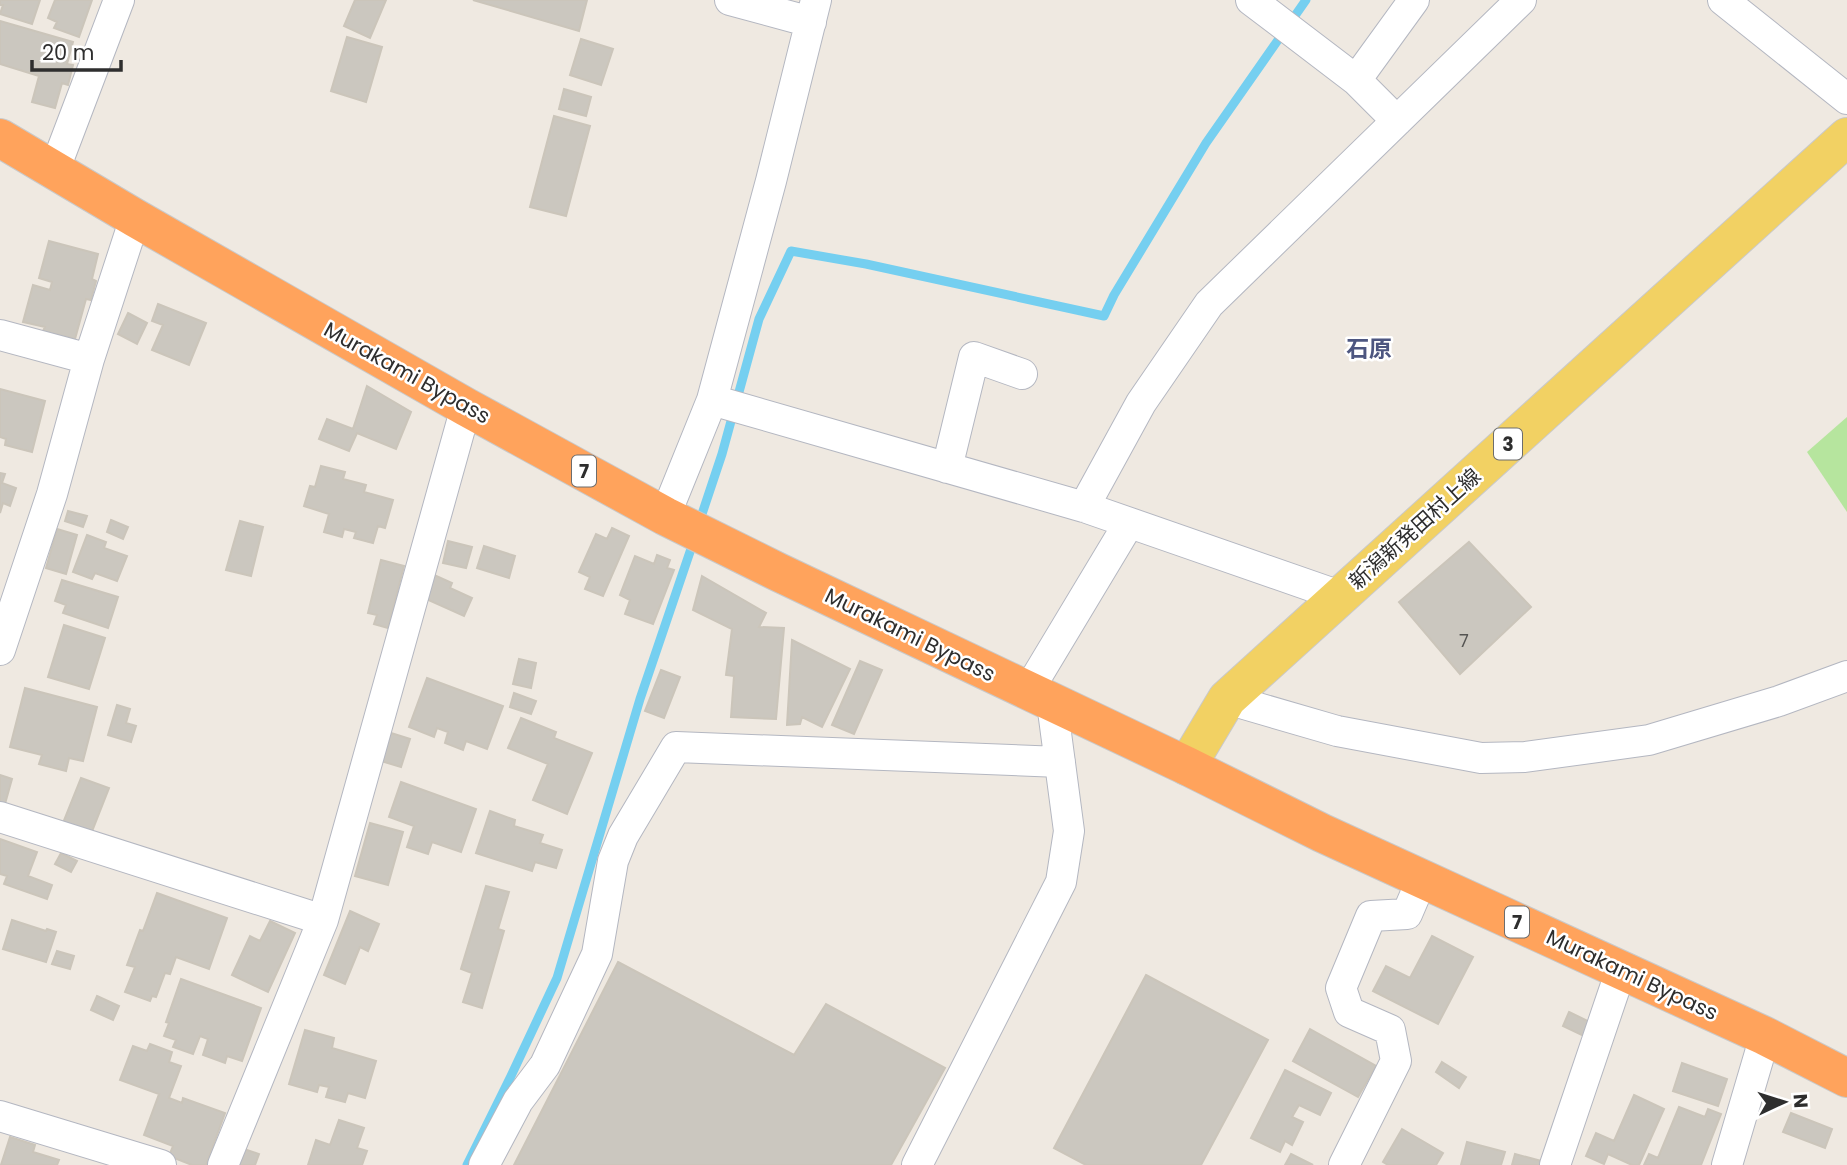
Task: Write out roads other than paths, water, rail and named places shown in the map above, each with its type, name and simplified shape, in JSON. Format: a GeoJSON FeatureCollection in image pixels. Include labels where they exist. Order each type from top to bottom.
{"type":"FeatureCollection","features":[{"type":"Feature","properties":{"kind":"highway","name":"Murakami Bypass"},"geometry":{"type":"LineString","coordinates":[[0,138],[466,407],[665,516],[1322,832],[1765,1036],[1847,1077]]}},
{"type":"Feature","properties":{"kind":"main road","name":"新潟新発田村上線"},"geometry":{"type":"LineString","coordinates":[[1187,766],[1227,699],[1847,136]]}},
{"type":"Feature","properties":{"kind":"street"},"geometry":{"type":"LineString","coordinates":[[54,171],[119,0]]}},
{"type":"Feature","properties":{"kind":"street"},"geometry":{"type":"LineString","coordinates":[[665,516],[712,400],[814,11],[730,0]]}},
{"type":"Feature","properties":{"kind":"street"},"geometry":{"type":"LineString","coordinates":[[1251,0],[1356,80],[1397,121]]}},
{"type":"Feature","properties":{"kind":"street"},"geometry":{"type":"LineString","coordinates":[[1356,80],[1414,0]]}},
{"type":"Feature","properties":{"kind":"street"},"geometry":{"type":"LineString","coordinates":[[1084,507],[1141,403],[1209,304],[1521,0]]}},
{"type":"Feature","properties":{"kind":"street"},"geometry":{"type":"LineString","coordinates":[[1723,0],[1847,99]]}},
{"type":"Feature","properties":{"kind":"street"},"geometry":{"type":"LineString","coordinates":[[0,650],[8,598],[52,494],[89,359],[135,218]]}},
{"type":"Feature","properties":{"kind":"street"},"geometry":{"type":"LineString","coordinates":[[0,335],[89,359]]}},
{"type":"Feature","properties":{"kind":"street"},"geometry":{"type":"LineString","coordinates":[[947,468],[974,357],[1022,374]]}},
{"type":"Feature","properties":{"kind":"street"},"geometry":{"type":"LineString","coordinates":[[712,400],[1084,507],[1340,596]]}},
{"type":"Feature","properties":{"kind":"street"},"geometry":{"type":"LineString","coordinates":[[223,1165],[323,920],[466,407]]}},
{"type":"Feature","properties":{"kind":"street"},"geometry":{"type":"LineString","coordinates":[[916,1165],[1061,882],[1069,831],[1060,762],[1040,697],[1129,523]]}},
{"type":"Feature","properties":{"kind":"street"},"geometry":{"type":"LineString","coordinates":[[1227,699],[1337,731],[1481,758],[1525,757],[1650,740],[1779,701],[1847,676]]}},
{"type":"Feature","properties":{"kind":"street"},"geometry":{"type":"LineString","coordinates":[[484,1165],[518,1101],[544,1065],[597,954],[613,861],[623,836],[676,747],[1060,762]]}},
{"type":"Feature","properties":{"kind":"street"},"geometry":{"type":"LineString","coordinates":[[0,817],[323,920]]}},
{"type":"Feature","properties":{"kind":"street"},"geometry":{"type":"LineString","coordinates":[[1344,1165],[1396,1061],[1390,1030],[1349,1012],[1341,988],[1371,916],[1407,914],[1422,879]]}},
{"type":"Feature","properties":{"kind":"street"},"geometry":{"type":"LineString","coordinates":[[1555,1165],[1621,970]]}},
{"type":"Feature","properties":{"kind":"street"},"geometry":{"type":"LineString","coordinates":[[1727,1165],[1765,1036]]}},
{"type":"Feature","properties":{"kind":"street"},"geometry":{"type":"LineString","coordinates":[[0,1115],[160,1165]]}},
{"type":"Feature","properties":{"kind":"waterway"},"geometry":{"type":"LineString","coordinates":[[699,523],[722,454],[759,319],[791,251],[866,264],[1104,316],[1206,143],[1306,0]]}},
{"type":"Feature","properties":{"kind":"waterway"},"geometry":{"type":"LineString","coordinates":[[467,1165],[557,978],[640,699],[694,540]]}},
{"type":"Feature","properties":{"kind":"district","name":"石原"},"geometry":{"type":"Point","coordinates":[1369,349]}}]}
